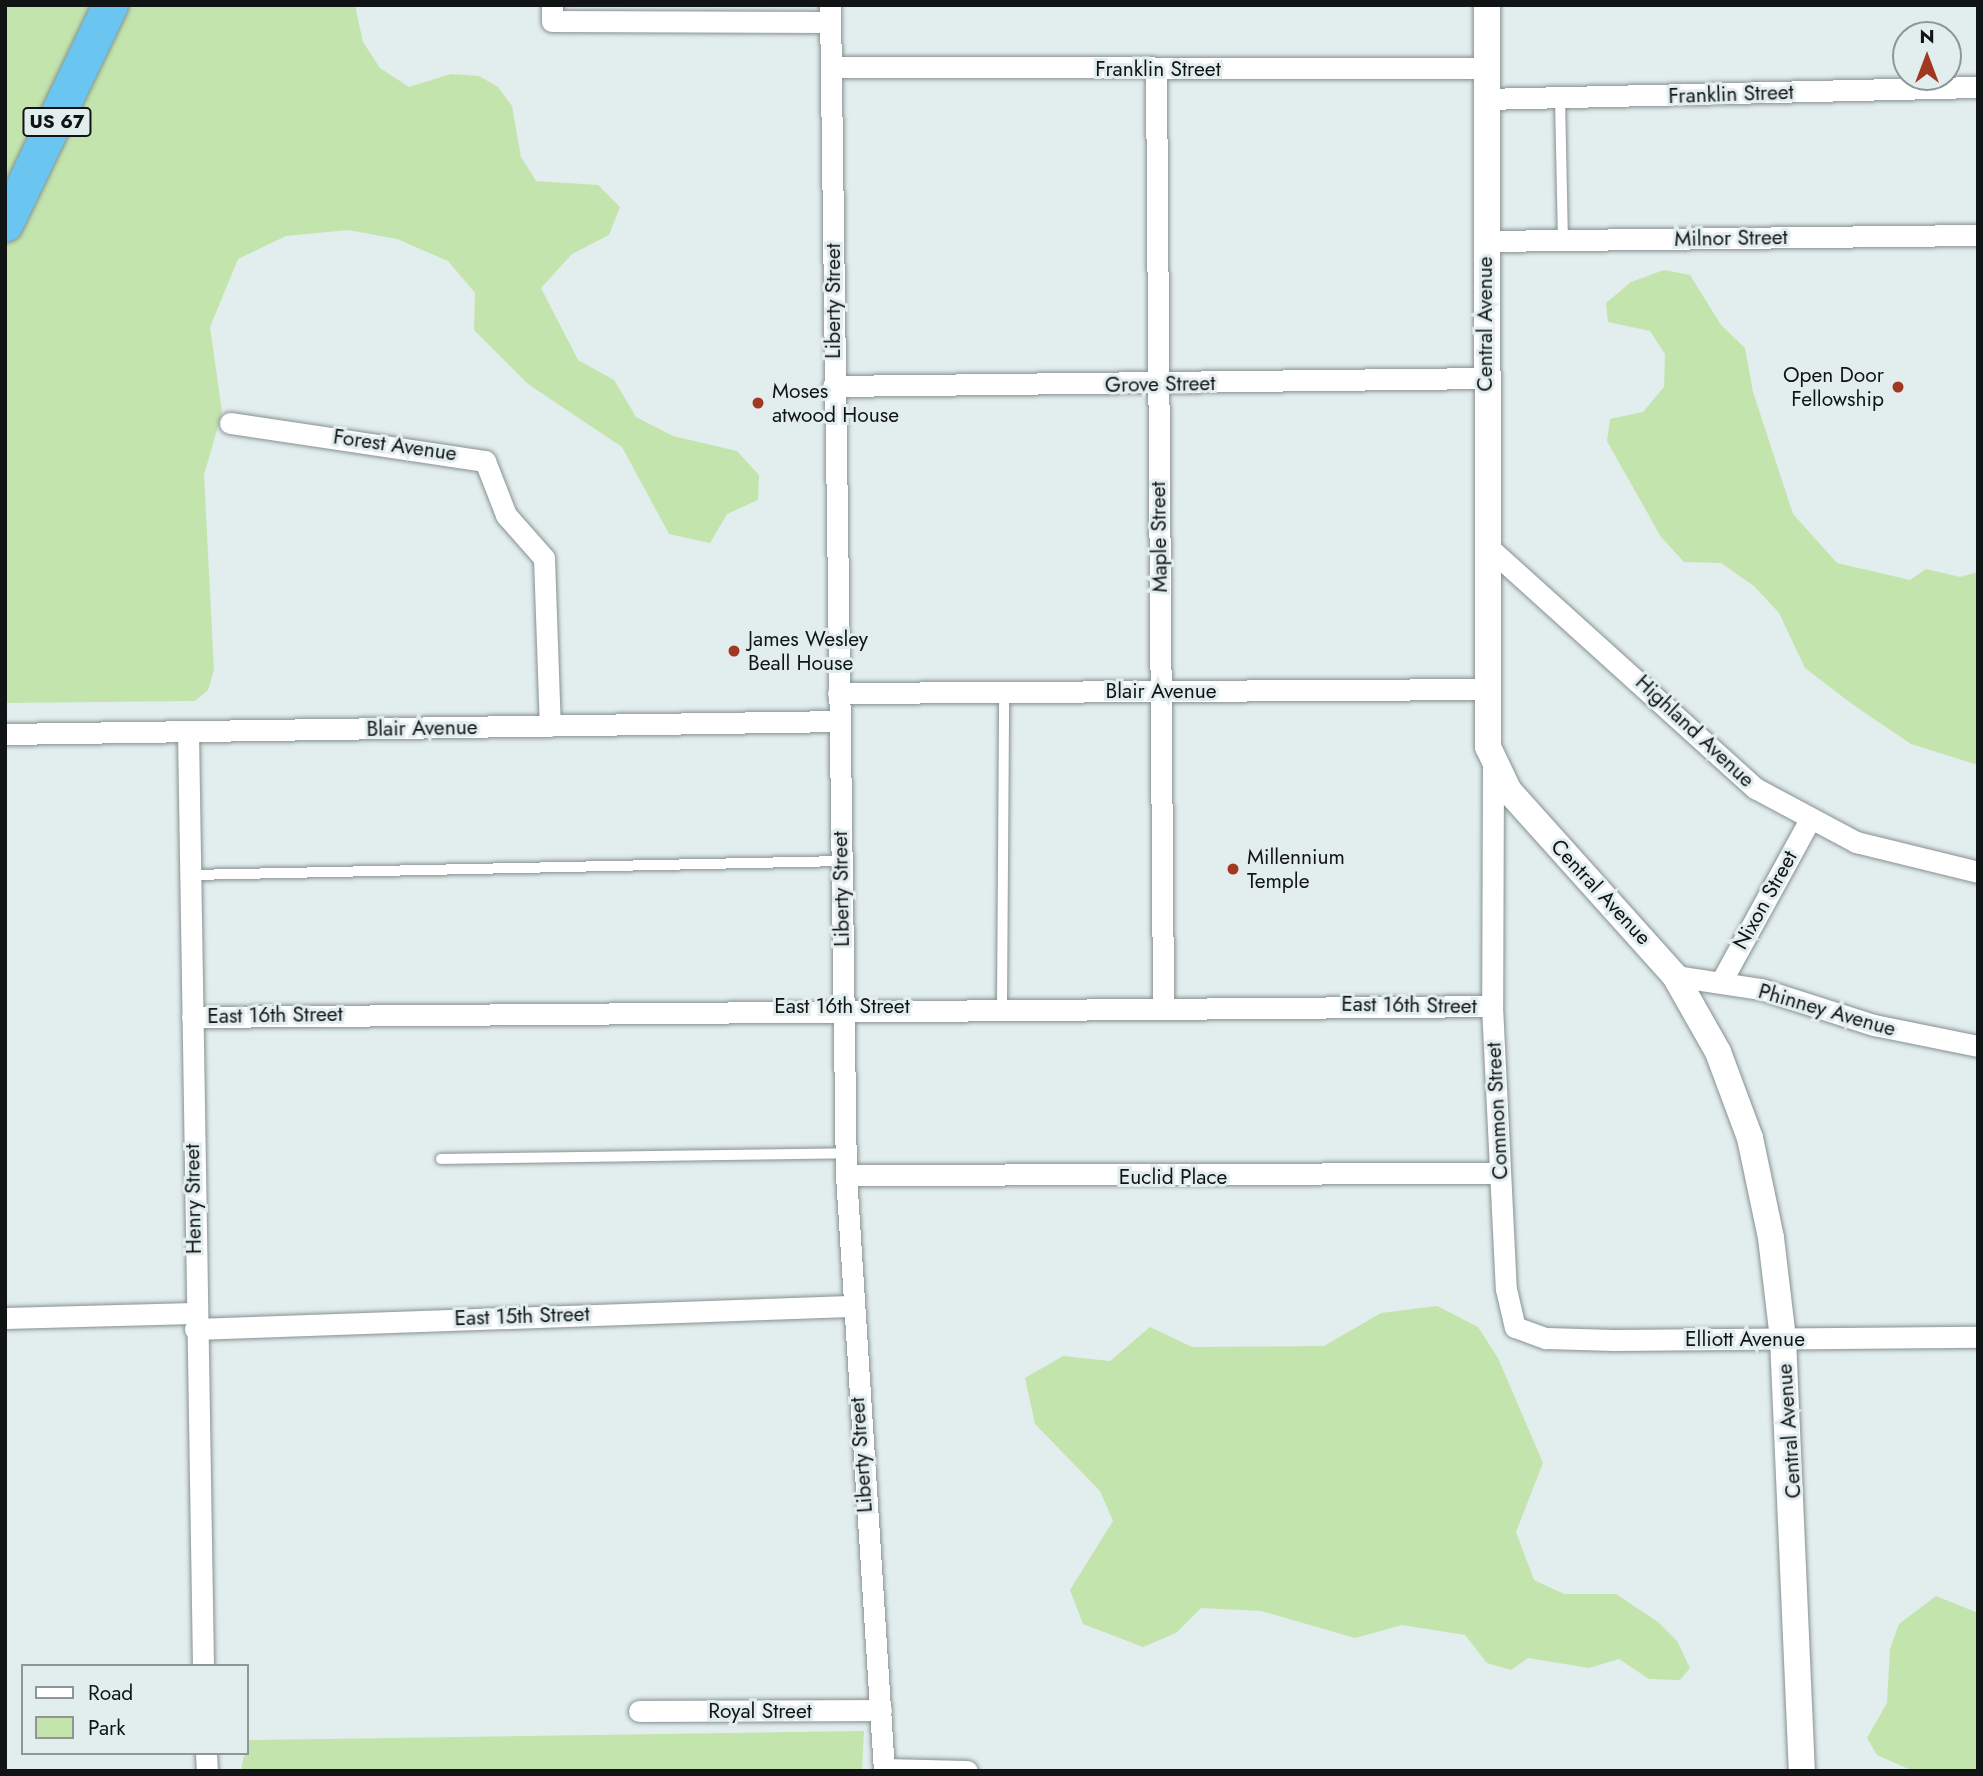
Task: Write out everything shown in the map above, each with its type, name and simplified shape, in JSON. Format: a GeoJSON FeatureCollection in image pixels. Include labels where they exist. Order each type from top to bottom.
{"type":"FeatureCollection","features":[{"type":"Feature","properties":{"kind":"highway","name":"US 67"},"geometry":{"type":"LineString","coordinates":[[5,224],[105,9]]}},
{"type":"Feature","properties":{"kind":"street","name":"Central Avenue"},"geometry":{"type":"LineString","coordinates":[[1487,5],[1485,689],[1493,768],[1675,976],[1718,1052],[1750,1138],[1771,1238],[1783,1339],[1802,1771]]}},
{"type":"Feature","properties":{"kind":"street"},"geometry":{"type":"LineString","coordinates":[[552,13],[830,13]]}},
{"type":"Feature","properties":{"kind":"street","name":"Liberty Street"},"geometry":{"type":"LineString","coordinates":[[830,13],[838,721],[850,1306],[884,1770]]}},
{"type":"Feature","properties":{"kind":"street","name":"Franklin Street"},"geometry":{"type":"LineString","coordinates":[[831,67],[1485,68]]}},
{"type":"Feature","properties":{"kind":"street","name":"Maple Street"},"geometry":{"type":"LineString","coordinates":[[1156,69],[1163,1004]]}},
{"type":"Feature","properties":{"kind":"street","name":"Franklin Street"},"geometry":{"type":"LineString","coordinates":[[1485,100],[1978,87]]}},
{"type":"Feature","properties":{"kind":"street","name":"Milnor Street"},"geometry":{"type":"LineString","coordinates":[[1485,242],[1978,235]]}},
{"type":"Feature","properties":{"kind":"street","name":"Grove Street"},"geometry":{"type":"LineString","coordinates":[[833,386],[1157,384],[1486,377]]}},
{"type":"Feature","properties":{"kind":"street","name":"Forest Avenue"},"geometry":{"type":"LineString","coordinates":[[230,423],[485,461],[506,515],[544,558],[550,726]]}},
{"type":"Feature","properties":{"kind":"street","name":"Highland Avenue"},"geometry":{"type":"LineString","coordinates":[[1486,545],[1622,663],[1719,759],[1809,821],[1881,850],[1978,872]]}},
{"type":"Feature","properties":{"kind":"street","name":"Blair Avenue"},"geometry":{"type":"LineString","coordinates":[[838,693],[1485,689]]}},
{"type":"Feature","properties":{"kind":"street","name":"Blair Avenue"},"geometry":{"type":"LineString","coordinates":[[5,734],[838,721]]}},
{"type":"Feature","properties":{"kind":"street","name":"Henry Street"},"geometry":{"type":"LineString","coordinates":[[188,732],[195,1321],[203,1664]]}},
{"type":"Feature","properties":{"kind":"street","name":"Common Street"},"geometry":{"type":"LineString","coordinates":[[1493,768],[1492,1006],[1500,1173],[1514,1327]]}},
{"type":"Feature","properties":{"kind":"street","name":"Nixon Street"},"geometry":{"type":"LineString","coordinates":[[1721,980],[1809,821]]}},
{"type":"Feature","properties":{"kind":"street","name":"Phinney Avenue"},"geometry":{"type":"LineString","coordinates":[[1675,976],[1721,980],[1885,1028],[1978,1046]]}},
{"type":"Feature","properties":{"kind":"street","name":"East 16th Street"},"geometry":{"type":"LineString","coordinates":[[192,1017],[843,1006],[1492,1006]]}},
{"type":"Feature","properties":{"kind":"street","name":"Euclid Place"},"geometry":{"type":"LineString","coordinates":[[846,1175],[1500,1173]]}},
{"type":"Feature","properties":{"kind":"street","name":"East 15th Street"},"geometry":{"type":"LineString","coordinates":[[5,1318],[195,1321],[850,1306]]}},
{"type":"Feature","properties":{"kind":"street","name":"Elliott Avenue"},"geometry":{"type":"LineString","coordinates":[[1514,1327],[1546,1338],[1978,1337]]}},
{"type":"Feature","properties":{"kind":"street","name":"Royal Street"},"geometry":{"type":"LineString","coordinates":[[639,1712],[881,1710]]}},
{"type":"Feature","properties":{"kind":"street"},"geometry":{"type":"LineString","coordinates":[[884,1770],[967,1771]]}},
{"type":"Feature","properties":{"kind":"lane"},"geometry":{"type":"LineString","coordinates":[[1560,99],[1563,240]]}},
{"type":"Feature","properties":{"kind":"lane"},"geometry":{"type":"LineString","coordinates":[[1003,1005],[1004,692]]}},
{"type":"Feature","properties":{"kind":"lane"},"geometry":{"type":"LineString","coordinates":[[191,875],[841,861]]}},
{"type":"Feature","properties":{"kind":"lane"},"geometry":{"type":"LineString","coordinates":[[441,1159],[846,1153]]}},
{"type":"Feature","properties":{"kind":"green space"},"geometry":{"type":"Polygon","coordinates":[[[5,5],[355,5],[363,42],[380,68],[409,87],[451,74],[479,76],[498,87],[512,106],[521,157],[536,181],[598,185],[620,207],[609,235],[572,254],[541,288],[578,360],[614,380],[636,417],[673,436],[737,451],[759,475],[758,500],[727,514],[710,543],[669,534],[622,447],[528,384],[474,330],[475,293],[448,261],[397,239],[348,230],[286,236],[238,259],[210,327],[222,412],[204,475],[214,670],[208,690],[195,701],[5,703],[5,5]]]}},
{"type":"Feature","properties":{"kind":"green space"},"geometry":{"type":"Polygon","coordinates":[[[1664,270],[1690,275],[1721,325],[1745,348],[1753,392],[1793,514],[1837,563],[1910,580],[1926,569],[1960,577],[1978,572],[1978,765],[1911,744],[1852,704],[1805,668],[1779,613],[1754,586],[1721,563],[1684,562],[1661,537],[1607,441],[1610,419],[1643,412],[1664,387],[1665,354],[1650,331],[1608,322],[1606,303],[1631,282],[1664,270]]]}},
{"type":"Feature","properties":{"kind":"green space"},"geometry":{"type":"Polygon","coordinates":[[[1437,1306],[1478,1327],[1498,1358],[1543,1463],[1516,1532],[1534,1580],[1564,1594],[1616,1594],[1658,1622],[1677,1641],[1690,1668],[1680,1680],[1649,1679],[1619,1659],[1589,1668],[1528,1658],[1511,1670],[1487,1663],[1465,1635],[1402,1625],[1355,1638],[1261,1611],[1201,1608],[1176,1633],[1143,1647],[1083,1624],[1070,1590],[1113,1521],[1100,1491],[1035,1424],[1025,1378],[1063,1356],[1110,1361],[1150,1327],[1192,1347],[1324,1346],[1381,1313],[1437,1306]]]}},
{"type":"Feature","properties":{"kind":"green space"},"geometry":{"type":"Polygon","coordinates":[[[1936,1596],[1978,1613],[1978,1771],[1913,1771],[1877,1755],[1867,1738],[1887,1703],[1890,1649],[1899,1624],[1936,1596]]]}},
{"type":"Feature","properties":{"kind":"green space"},"geometry":{"type":"Polygon","coordinates":[[[864,1731],[862,1771],[241,1771],[244,1755],[248,1755],[248,1740],[864,1731]]]}},
{"type":"Feature","properties":{"kind":"place","name":"Open Door Fellowship"},"geometry":{"type":"Point","coordinates":[1898,387]}},
{"type":"Feature","properties":{"kind":"place","name":"Moses atwood House"},"geometry":{"type":"Point","coordinates":[758,403]}},
{"type":"Feature","properties":{"kind":"place","name":"James Wesley Beall House"},"geometry":{"type":"Point","coordinates":[734,651]}},
{"type":"Feature","properties":{"kind":"place","name":"Millennium Temple"},"geometry":{"type":"Point","coordinates":[1233,869]}}]}
